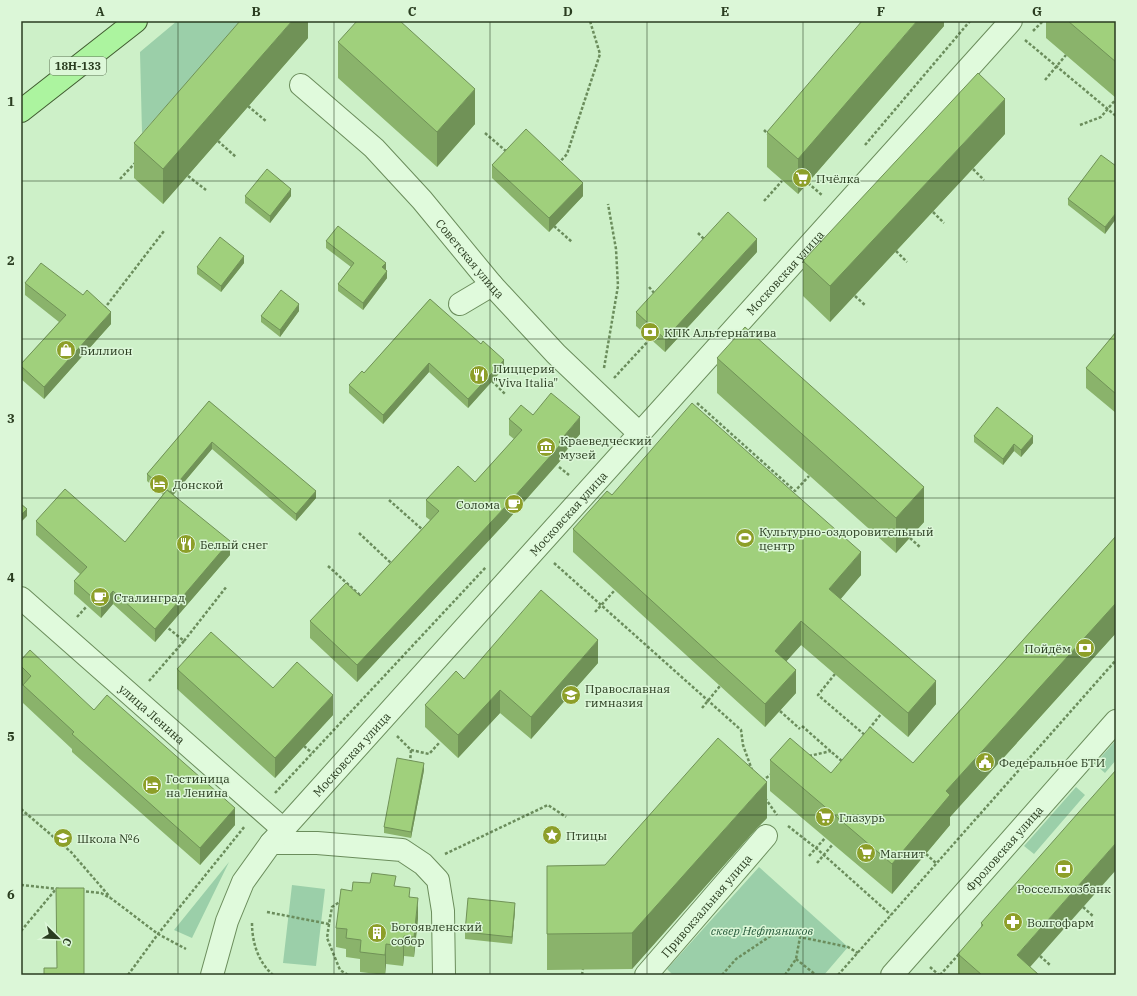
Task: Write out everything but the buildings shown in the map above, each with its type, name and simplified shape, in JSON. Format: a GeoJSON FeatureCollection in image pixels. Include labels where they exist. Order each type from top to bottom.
{"type":"FeatureCollection","features":[{"type":"Feature","properties":{"kind":"main road","name":"18Н-133"},"geometry":{"type":"LineString","coordinates":[[21,111],[136,21]]}},
{"type":"Feature","properties":{"kind":"street","name":"Московская улица"},"geometry":{"type":"LineString","coordinates":[[212,975],[227,921],[243,882],[277,836],[1011,21]]}},
{"type":"Feature","properties":{"kind":"street","name":"Советская улица"},"geometry":{"type":"LineString","coordinates":[[301,85],[374,148],[422,200],[492,285],[556,354],[640,434]]}},
{"type":"Feature","properties":{"kind":"street"},"geometry":{"type":"LineString","coordinates":[[460,304],[492,285]]}},
{"type":"Feature","properties":{"kind":"street","name":"улица Ленина"},"geometry":{"type":"LineString","coordinates":[[21,598],[260,808],[277,836]]}},
{"type":"Feature","properties":{"kind":"street","name":"Фроловская улица"},"geometry":{"type":"LineString","coordinates":[[892,975],[1116,721]]}},
{"type":"Feature","properties":{"kind":"street","name":"Привокзальная улица"},"geometry":{"type":"LineString","coordinates":[[646,975],[773,828]]}},
{"type":"Feature","properties":{"kind":"street"},"geometry":{"type":"LineString","coordinates":[[277,836],[317,843],[402,850],[423,864],[438,880],[443,911],[444,975]]}},
{"type":"Feature","properties":{"kind":"path"},"geometry":{"type":"LineString","coordinates":[[554,169],[567,154],[600,54],[590,21]]}},
{"type":"Feature","properties":{"kind":"path"},"geometry":{"type":"LineString","coordinates":[[864,147],[970,21]]}},
{"type":"Feature","properties":{"kind":"path"},"geometry":{"type":"LineString","coordinates":[[1025,39],[1116,116]]}},
{"type":"Feature","properties":{"kind":"path"},"geometry":{"type":"LineString","coordinates":[[1046,80],[1066,55]]}},
{"type":"Feature","properties":{"kind":"path"},"geometry":{"type":"LineString","coordinates":[[1080,125],[1101,117],[1116,99]]}},
{"type":"Feature","properties":{"kind":"path"},"geometry":{"type":"LineString","coordinates":[[248,106],[267,122]]}},
{"type":"Feature","properties":{"kind":"path"},"geometry":{"type":"LineString","coordinates":[[764,130],[773,139]]}},
{"type":"Feature","properties":{"kind":"path"},"geometry":{"type":"LineString","coordinates":[[485,132],[512,156]]}},
{"type":"Feature","properties":{"kind":"path"},"geometry":{"type":"LineString","coordinates":[[218,141],[236,157]]}},
{"type":"Feature","properties":{"kind":"path"},"geometry":{"type":"LineString","coordinates":[[120,179],[141,156]]}},
{"type":"Feature","properties":{"kind":"path"},"geometry":{"type":"LineString","coordinates":[[973,169],[984,180]]}},
{"type":"Feature","properties":{"kind":"path"},"geometry":{"type":"LineString","coordinates":[[188,176],[206,190]]}},
{"type":"Feature","properties":{"kind":"path"},"geometry":{"type":"LineString","coordinates":[[764,201],[782,181]]}},
{"type":"Feature","properties":{"kind":"path"},"geometry":{"type":"LineString","coordinates":[[821,195],[826,190]]}},
{"type":"Feature","properties":{"kind":"path"},"geometry":{"type":"LineString","coordinates":[[599,394],[618,286],[616,249],[608,204]]}},
{"type":"Feature","properties":{"kind":"path"},"geometry":{"type":"LineString","coordinates":[[933,212],[944,223]]}},
{"type":"Feature","properties":{"kind":"path"},"geometry":{"type":"LineString","coordinates":[[554,226],[572,242]]}},
{"type":"Feature","properties":{"kind":"path"},"geometry":{"type":"LineString","coordinates":[[100,314],[164,231]]}},
{"type":"Feature","properties":{"kind":"path"},"geometry":{"type":"LineString","coordinates":[[698,234],[710,245]]}},
{"type":"Feature","properties":{"kind":"path"},"geometry":{"type":"LineString","coordinates":[[896,252],[907,262]]}},
{"type":"Feature","properties":{"kind":"path"},"geometry":{"type":"LineString","coordinates":[[649,287],[657,295]]}},
{"type":"Feature","properties":{"kind":"path"},"geometry":{"type":"LineString","coordinates":[[855,296],[866,306]]}},
{"type":"Feature","properties":{"kind":"path"},"geometry":{"type":"LineString","coordinates":[[599,394],[650,339]]}},
{"type":"Feature","properties":{"kind":"path"},"geometry":{"type":"LineString","coordinates":[[492,381],[506,395]]}},
{"type":"Feature","properties":{"kind":"path"},"geometry":{"type":"LineString","coordinates":[[680,388],[795,491],[809,476]]}},
{"type":"Feature","properties":{"kind":"path"},"geometry":{"type":"LineString","coordinates":[[720,433],[724,428]]}},
{"type":"Feature","properties":{"kind":"path","name":"Московская улица"},"geometry":{"type":"LineString","coordinates":[[560,467],[569,475],[564,481]]}},
{"type":"Feature","properties":{"kind":"path"},"geometry":{"type":"LineString","coordinates":[[389,500],[425,532]]}},
{"type":"Feature","properties":{"kind":"path"},"geometry":{"type":"LineString","coordinates":[[358,533],[394,565]]}},
{"type":"Feature","properties":{"kind":"path"},"geometry":{"type":"LineString","coordinates":[[910,538],[921,548]]}},
{"type":"Feature","properties":{"kind":"path"},"geometry":{"type":"LineString","coordinates":[[551,560],[741,730],[743,745],[752,771]]}},
{"type":"Feature","properties":{"kind":"path"},"geometry":{"type":"LineString","coordinates":[[128,975],[158,934],[260,808],[488,564]]}},
{"type":"Feature","properties":{"kind":"path"},"geometry":{"type":"LineString","coordinates":[[328,566],[363,598]]}},
{"type":"Feature","properties":{"kind":"path"},"geometry":{"type":"LineString","coordinates":[[147,683],[184,641],[227,586]]}},
{"type":"Feature","properties":{"kind":"path"},"geometry":{"type":"LineString","coordinates":[[595,612],[616,590]]}},
{"type":"Feature","properties":{"kind":"path"},"geometry":{"type":"LineString","coordinates":[[74,620],[87,606]]}},
{"type":"Feature","properties":{"kind":"path"},"geometry":{"type":"LineString","coordinates":[[168,628],[184,641]]}},
{"type":"Feature","properties":{"kind":"path"},"geometry":{"type":"LineString","coordinates":[[838,975],[1116,660]]}},
{"type":"Feature","properties":{"kind":"path"},"geometry":{"type":"LineString","coordinates":[[835,674],[818,695],[870,739]]}},
{"type":"Feature","properties":{"kind":"path"},"geometry":{"type":"LineString","coordinates":[[702,708],[720,686]]}},
{"type":"Feature","properties":{"kind":"path"},"geometry":{"type":"LineString","coordinates":[[780,711],[848,766]]}},
{"type":"Feature","properties":{"kind":"path"},"geometry":{"type":"LineString","coordinates":[[865,734],[881,714]]}},
{"type":"Feature","properties":{"kind":"path"},"geometry":{"type":"LineString","coordinates":[[395,734],[411,750],[428,754],[440,742]]}},
{"type":"Feature","properties":{"kind":"path"},"geometry":{"type":"LineString","coordinates":[[304,746],[312,753]]}},
{"type":"Feature","properties":{"kind":"path"},"geometry":{"type":"LineString","coordinates":[[409,767],[411,750]]}},
{"type":"Feature","properties":{"kind":"path"},"geometry":{"type":"LineString","coordinates":[[805,757],[831,751]]}},
{"type":"Feature","properties":{"kind":"path"},"geometry":{"type":"LineString","coordinates":[[756,784],[776,771]]}},
{"type":"Feature","properties":{"kind":"path"},"geometry":{"type":"LineString","coordinates":[[764,796],[773,828]]}},
{"type":"Feature","properties":{"kind":"path"},"geometry":{"type":"LineString","coordinates":[[423,864],[548,805],[566,817]]}},
{"type":"Feature","properties":{"kind":"path"},"geometry":{"type":"LineString","coordinates":[[21,809],[71,852],[112,899]]}},
{"type":"Feature","properties":{"kind":"path"},"geometry":{"type":"LineString","coordinates":[[786,825],[816,848],[892,915]]}},
{"type":"Feature","properties":{"kind":"path"},"geometry":{"type":"LineString","coordinates":[[809,856],[826,838]]}},
{"type":"Feature","properties":{"kind":"path"},"geometry":{"type":"LineString","coordinates":[[817,863],[833,844]]}},
{"type":"Feature","properties":{"kind":"path"},"geometry":{"type":"LineString","coordinates":[[926,854],[937,864]]}},
{"type":"Feature","properties":{"kind":"path"},"geometry":{"type":"LineString","coordinates":[[21,885],[64,889]]}},
{"type":"Feature","properties":{"kind":"path"},"geometry":{"type":"LineString","coordinates":[[21,931],[57,888]]}},
{"type":"Feature","properties":{"kind":"path"},"geometry":{"type":"LineString","coordinates":[[79,891],[101,893],[112,899],[158,934],[186,949]]}},
{"type":"Feature","properties":{"kind":"path"},"geometry":{"type":"LineString","coordinates":[[344,899],[332,907],[328,938],[340,970],[348,975]]}},
{"type":"Feature","properties":{"kind":"path"},"geometry":{"type":"LineString","coordinates":[[1083,907],[1094,917]]}},
{"type":"Feature","properties":{"kind":"path"},"geometry":{"type":"LineString","coordinates":[[267,912],[329,924]]}},
{"type":"Feature","properties":{"kind":"path"},"geometry":{"type":"LineString","coordinates":[[252,918],[254,942],[258,956],[267,970],[273,975]]}},
{"type":"Feature","properties":{"kind":"path"},"geometry":{"type":"LineString","coordinates":[[722,975],[736,959],[781,929],[800,937],[848,947],[858,953]]}},
{"type":"Feature","properties":{"kind":"path"},"geometry":{"type":"LineString","coordinates":[[785,975],[796,959],[800,937]]}},
{"type":"Feature","properties":{"kind":"path"},"geometry":{"type":"LineString","coordinates":[[940,975],[962,951]]}},
{"type":"Feature","properties":{"kind":"path"},"geometry":{"type":"LineString","coordinates":[[1040,956],[1050,965]]}},
{"type":"Feature","properties":{"kind":"path"},"geometry":{"type":"LineString","coordinates":[[796,959],[816,975]]}},
{"type":"Feature","properties":{"kind":"path"},"geometry":{"type":"LineString","coordinates":[[582,975],[583,969]]}},
{"type":"Feature","properties":{"kind":"green space"},"geometry":{"type":"Polygon","coordinates":[[[177,21],[242,21],[142,133],[140,52],[177,21]]]}},
{"type":"Feature","properties":{"kind":"green space"},"geometry":{"type":"Polygon","coordinates":[[[1116,740],[1116,760],[1105,773],[1095,764],[1116,740]]]}},
{"type":"Feature","properties":{"kind":"green space"},"geometry":{"type":"Polygon","coordinates":[[[1076,787],[1085,795],[1034,854],[1024,846],[1076,787]]]}},
{"type":"Feature","properties":{"kind":"green space"},"geometry":{"type":"Polygon","coordinates":[[[229,862],[192,938],[174,930],[229,862]]]}},
{"type":"Feature","properties":{"kind":"green space","name":"сквер Нефтяников"},"geometry":{"type":"Polygon","coordinates":[[[759,867],[848,947],[824,975],[673,975],[667,969],[759,867]]]}},
{"type":"Feature","properties":{"kind":"green space"},"geometry":{"type":"Polygon","coordinates":[[[292,885],[325,889],[316,966],[283,963],[292,885]]]}},
{"type":"Feature","properties":{"kind":"place","name":"Пчёлка"},"geometry":{"type":"Point","coordinates":[802,178]}},
{"type":"Feature","properties":{"kind":"place","name":"КПК Альтернатива"},"geometry":{"type":"Point","coordinates":[650,332]}},
{"type":"Feature","properties":{"kind":"place","name":"Биллион"},"geometry":{"type":"Point","coordinates":[66,350]}},
{"type":"Feature","properties":{"kind":"place","name":"Пиццерия \"Viva Italia\""},"geometry":{"type":"Point","coordinates":[479,375]}},
{"type":"Feature","properties":{"kind":"place","name":"Краеведческий музей"},"geometry":{"type":"Point","coordinates":[546,447]}},
{"type":"Feature","properties":{"kind":"place","name":"Донской"},"geometry":{"type":"Point","coordinates":[159,484]}},
{"type":"Feature","properties":{"kind":"place","name":"Солома"},"geometry":{"type":"Point","coordinates":[514,504]}},
{"type":"Feature","properties":{"kind":"place","name":"Культурно-оздоровительный центр"},"geometry":{"type":"Point","coordinates":[745,538]}},
{"type":"Feature","properties":{"kind":"place","name":"Белый снег"},"geometry":{"type":"Point","coordinates":[186,544]}},
{"type":"Feature","properties":{"kind":"place","name":"Сталинград"},"geometry":{"type":"Point","coordinates":[100,597]}},
{"type":"Feature","properties":{"kind":"place","name":"Пойдём"},"geometry":{"type":"Point","coordinates":[1085,648]}},
{"type":"Feature","properties":{"kind":"place","name":"Православная гимназия"},"geometry":{"type":"Point","coordinates":[571,695]}},
{"type":"Feature","properties":{"kind":"place","name":"Федеральное БТИ"},"geometry":{"type":"Point","coordinates":[985,762]}},
{"type":"Feature","properties":{"kind":"place","name":"Гостиница на Ленина"},"geometry":{"type":"Point","coordinates":[152,785]}},
{"type":"Feature","properties":{"kind":"place","name":"Глазурь"},"geometry":{"type":"Point","coordinates":[825,817]}},
{"type":"Feature","properties":{"kind":"place","name":"Птицы"},"geometry":{"type":"Point","coordinates":[552,835]}},
{"type":"Feature","properties":{"kind":"place","name":"Школа №6"},"geometry":{"type":"Point","coordinates":[63,838]}},
{"type":"Feature","properties":{"kind":"place","name":"Магнит"},"geometry":{"type":"Point","coordinates":[866,853]}},
{"type":"Feature","properties":{"kind":"place","name":"Россельхозбанк"},"geometry":{"type":"Point","coordinates":[1064,869]}},
{"type":"Feature","properties":{"kind":"place","name":"Волгофарм"},"geometry":{"type":"Point","coordinates":[1013,922]}},
{"type":"Feature","properties":{"kind":"place","name":"Богоявленский собор"},"geometry":{"type":"Point","coordinates":[377,933]}}]}
